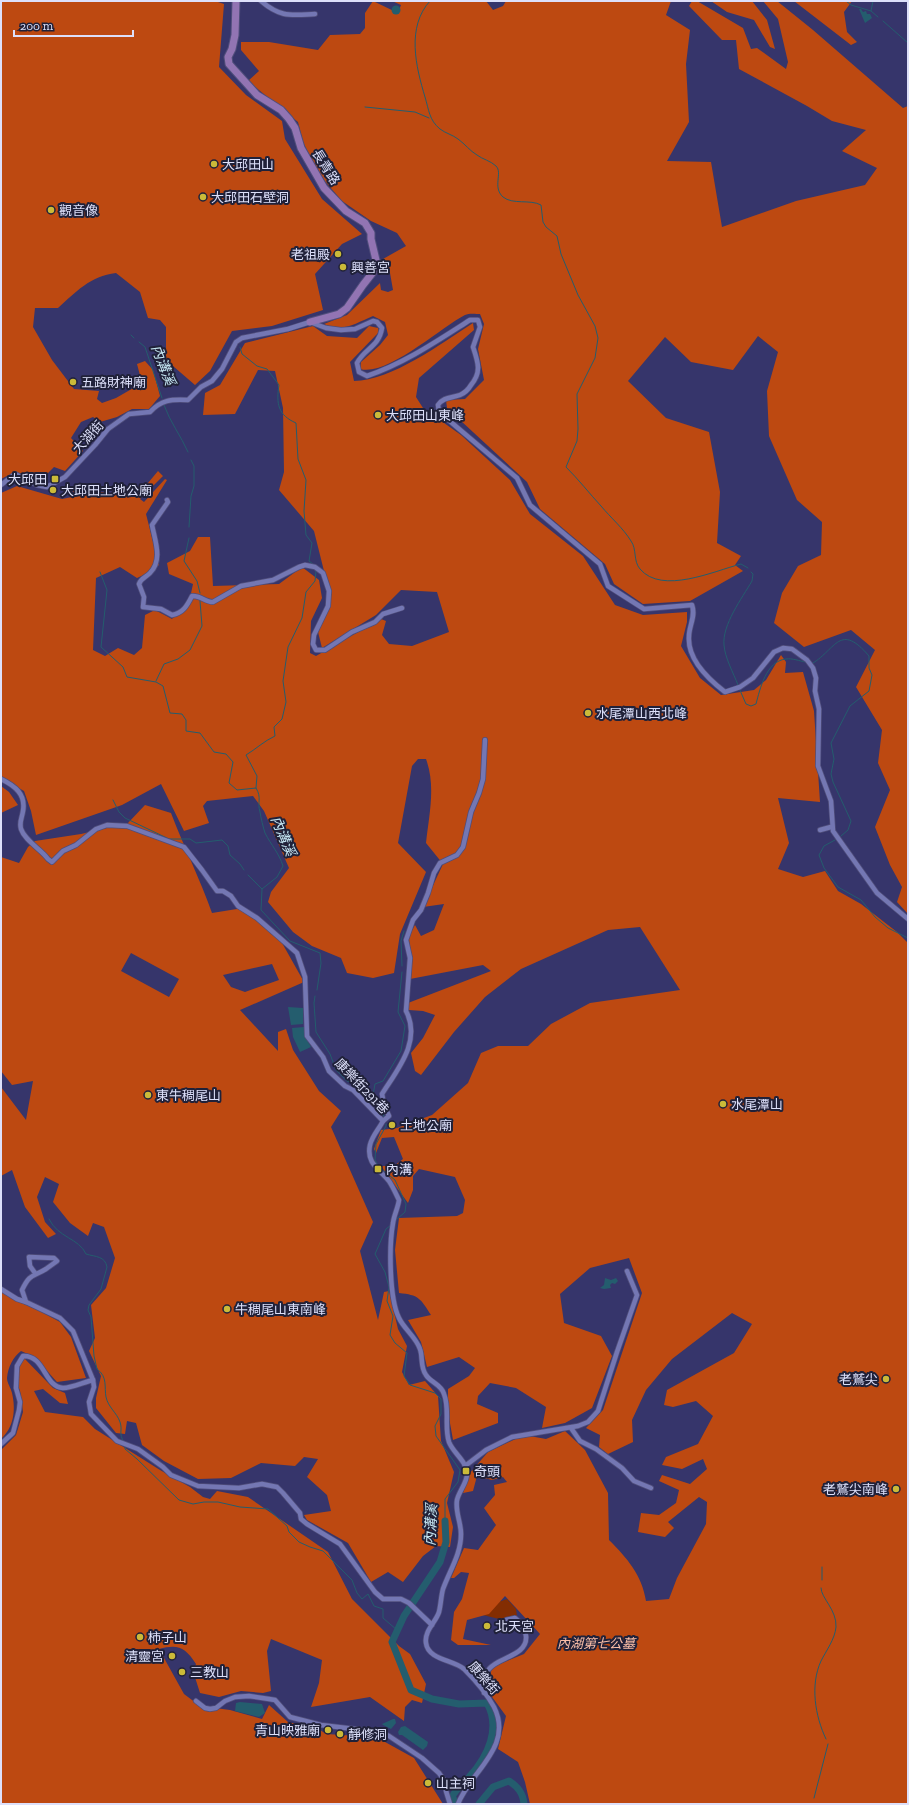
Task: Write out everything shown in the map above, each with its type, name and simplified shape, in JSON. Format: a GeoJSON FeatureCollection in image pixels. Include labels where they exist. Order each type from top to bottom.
{"type":"FeatureCollection","features":[{"type":"Feature","properties":{"kind":"street","name":"長青路"},"geometry":{"type":"LineString","coordinates":[[236,1],[235,35],[232,49],[228,57],[229,64],[257,95],[281,110],[289,119],[295,128],[301,148],[324,188],[346,211],[365,223],[371,233],[377,265],[374,271],[347,308],[339,314],[310,322]]}},
{"type":"Feature","properties":{"kind":"street"},"geometry":{"type":"LineString","coordinates":[[261,1],[270,8],[288,16],[315,14]]}},
{"type":"Feature","properties":{"kind":"street"},"geometry":{"type":"LineString","coordinates":[[310,322],[326,328],[341,330],[355,329],[372,321],[381,325],[381,334],[376,344],[360,357],[357,363],[359,372],[367,376],[407,359],[470,320],[478,320],[480,327],[473,347],[478,363],[478,373],[465,393],[440,401],[438,405],[440,412],[517,478],[530,504],[600,564],[608,586],[644,609],[692,605],[694,611],[688,637],[693,658],[725,692],[738,688],[753,678],[774,652],[783,648],[792,649],[807,660],[811,665],[816,678],[815,691],[819,709],[818,766],[831,801],[833,831],[878,893],[908,918]]}},
{"type":"Feature","properties":{"kind":"street","name":"大湖街"},"geometry":{"type":"LineString","coordinates":[[1,485],[16,474],[37,485],[47,487],[65,477],[108,429],[129,414],[150,412],[165,400],[188,400],[201,388],[212,381],[222,369],[236,342],[242,338],[280,331],[310,322]]}},
{"type":"Feature","properties":{"kind":"street"},"geometry":{"type":"LineString","coordinates":[[167,500],[168,502],[152,525],[159,555],[150,573],[140,579],[138,584],[144,597],[143,607],[161,609],[172,615],[178,614],[186,608],[192,596],[196,596],[208,602],[213,602],[220,600],[241,586],[273,580],[305,565],[315,567],[323,573],[328,591],[328,606],[314,635],[313,644],[316,650],[325,650],[352,632],[375,622],[383,614],[402,608]]}},
{"type":"Feature","properties":{"kind":"street"},"geometry":{"type":"LineString","coordinates":[[383,1121],[389,1116],[384,1106],[382,1094],[405,1057],[412,1030],[410,1019],[406,1011],[410,958],[406,940],[414,920],[421,910],[434,873],[440,863],[450,860],[457,855],[463,847],[470,812],[479,793],[483,779],[485,740]]}},
{"type":"Feature","properties":{"kind":"street","name":"康樂街291巷"},"geometry":{"type":"LineString","coordinates":[[1,779],[18,790],[24,798],[23,812],[20,822],[23,834],[52,862],[63,851],[76,846],[89,834],[107,825],[127,826],[184,848],[202,870],[216,891],[223,891],[231,896],[238,906],[256,918],[298,953],[305,978],[307,1036],[322,1057],[329,1071],[345,1086],[353,1090],[383,1121],[373,1137],[369,1157],[372,1166],[390,1183],[399,1200],[393,1224],[390,1258],[393,1292],[398,1317],[406,1331],[416,1340],[420,1349],[422,1365],[426,1375],[442,1388],[446,1397],[449,1442],[465,1466]]}},
{"type":"Feature","properties":{"kind":"street"},"geometry":{"type":"LineString","coordinates":[[820,830],[832,827]]}},
{"type":"Feature","properties":{"kind":"street"},"geometry":{"type":"LineString","coordinates":[[26,1302],[22,1290],[28,1279],[34,1273],[46,1269],[57,1261],[54,1258],[29,1257],[30,1266],[34,1273]]}},
{"type":"Feature","properties":{"kind":"street"},"geometry":{"type":"LineString","coordinates":[[465,1466],[486,1450],[512,1436],[571,1428],[588,1422],[598,1411],[637,1295],[627,1271]]}},
{"type":"Feature","properties":{"kind":"street"},"geometry":{"type":"LineString","coordinates":[[1,1289],[17,1299],[60,1318],[73,1332],[93,1380],[94,1387],[89,1402],[91,1414],[111,1436],[124,1445],[138,1449],[171,1474],[198,1486],[239,1488],[262,1484],[277,1487],[300,1513],[301,1519],[340,1544],[375,1592],[383,1599],[401,1599],[408,1603],[432,1625]]}},
{"type":"Feature","properties":{"kind":"street"},"geometry":{"type":"LineString","coordinates":[[1,1444],[13,1433],[19,1410],[20,1402],[16,1388],[17,1366],[23,1356],[27,1356],[43,1367],[46,1374],[56,1386],[63,1388],[93,1380]]}},
{"type":"Feature","properties":{"kind":"street"},"geometry":{"type":"LineString","coordinates":[[571,1428],[580,1441],[596,1449],[618,1464],[634,1481],[651,1488]]}},
{"type":"Feature","properties":{"kind":"street","name":"康樂街"},"geometry":{"type":"LineString","coordinates":[[459,1802],[461,1795],[491,1756],[499,1726],[494,1707],[463,1669],[434,1655],[428,1649],[426,1643],[427,1634],[437,1617],[443,1590],[456,1559],[461,1533],[456,1508],[458,1497],[467,1475],[465,1466]]}},
{"type":"Feature","properties":{"kind":"street"},"geometry":{"type":"LineString","coordinates":[[484,1693],[487,1671],[490,1667],[516,1653],[525,1645],[527,1639],[522,1622],[515,1618],[506,1620]]}},
{"type":"Feature","properties":{"kind":"street"},"geometry":{"type":"LineString","coordinates":[[196,1701],[205,1708],[210,1709],[216,1708],[225,1701],[234,1697],[249,1696],[265,1698],[276,1700],[290,1717],[321,1725],[380,1732],[389,1736],[422,1758],[439,1773],[446,1783],[446,1791],[450,1804]]}},
{"type":"Feature","properties":{"kind":"shaded area"},"geometry":{"type":"Polygon","coordinates":[[[507,1599],[516,1609],[517,1616],[503,1620],[471,1612],[507,1599]]]}},
{"type":"Feature","properties":{"kind":"green space"},"geometry":{"type":"Polygon","coordinates":[[[1,1],[215,1],[224,4],[219,67],[246,95],[282,121],[285,139],[322,199],[362,234],[342,244],[315,274],[323,310],[272,326],[232,331],[210,371],[195,385],[166,360],[166,327],[160,320],[148,318],[140,292],[116,273],[98,277],[91,281],[58,308],[35,308],[33,327],[52,360],[74,389],[99,391],[97,399],[102,403],[116,398],[142,383],[137,364],[145,361],[153,370],[160,396],[149,409],[132,409],[117,417],[100,422],[93,417],[81,422],[71,438],[83,451],[65,471],[54,467],[41,480],[15,472],[1,479],[1,1]]]}},
{"type":"Feature","properties":{"kind":"green space"},"geometry":{"type":"Polygon","coordinates":[[[373,1],[398,13],[401,5],[392,1],[486,1],[493,10],[503,6],[506,1],[671,1],[666,15],[690,30],[686,64],[689,122],[667,161],[711,162],[722,227],[796,201],[865,185],[877,168],[842,151],[866,130],[832,121],[739,69],[736,40],[722,40],[689,6],[692,1],[697,1],[743,28],[751,49],[757,48],[786,69],[788,62],[778,19],[763,1],[777,1],[903,108],[908,106],[908,914],[897,902],[902,887],[890,865],[875,827],[890,790],[878,763],[882,730],[856,687],[875,650],[851,630],[804,647],[774,623],[782,593],[798,566],[821,555],[822,522],[797,500],[769,436],[767,391],[778,352],[758,336],[733,370],[691,362],[665,337],[628,381],[666,418],[709,432],[720,492],[717,543],[741,556],[735,565],[743,571],[690,601],[643,604],[614,584],[605,564],[540,509],[527,482],[447,408],[446,400],[465,399],[484,380],[478,349],[484,324],[480,314],[465,315],[399,359],[384,366],[371,369],[360,369],[361,362],[380,345],[388,335],[385,322],[373,316],[349,326],[337,328],[324,324],[347,315],[380,283],[381,290],[388,292],[393,290],[390,273],[379,274],[383,259],[406,246],[397,233],[371,221],[342,201],[318,173],[303,142],[298,122],[248,81],[259,71],[241,50],[241,42],[269,42],[318,50],[330,35],[360,34],[365,28],[365,13],[373,1]]]}},
{"type":"Feature","properties":{"kind":"green space"},"geometry":{"type":"Polygon","coordinates":[[[711,1],[752,1],[767,20],[775,49],[770,47],[754,20],[727,12],[711,1]]]}},
{"type":"Feature","properties":{"kind":"green space"},"geometry":{"type":"Polygon","coordinates":[[[794,1],[852,1],[844,12],[847,32],[857,42],[851,45],[794,1]]]}},
{"type":"Feature","properties":{"kind":"green space","name":"內湖第七公墓"},"geometry":{"type":"Polygon","coordinates":[[[473,323],[474,330],[419,378],[416,397],[423,408],[461,435],[510,480],[530,514],[583,556],[615,605],[643,615],[687,612],[687,622],[681,646],[700,678],[721,695],[754,690],[766,680],[781,655],[786,662],[785,673],[803,672],[814,711],[820,802],[778,798],[789,843],[778,869],[803,877],[825,871],[838,891],[861,904],[897,932],[908,943],[908,1804],[530,1804],[525,1782],[518,1762],[498,1749],[506,1716],[487,1690],[492,1667],[524,1654],[540,1634],[505,1596],[489,1614],[467,1620],[463,1639],[491,1645],[458,1645],[451,1640],[454,1612],[462,1599],[469,1573],[461,1572],[454,1578],[451,1578],[464,1548],[478,1550],[496,1525],[484,1508],[495,1495],[494,1485],[507,1482],[503,1477],[492,1480],[477,1476],[473,1491],[463,1493],[469,1474],[488,1452],[524,1435],[546,1439],[565,1431],[585,1450],[608,1493],[609,1540],[628,1560],[633,1568],[641,1583],[646,1601],[669,1599],[677,1578],[706,1524],[707,1502],[699,1497],[668,1522],[674,1528],[665,1537],[638,1532],[641,1513],[659,1515],[676,1503],[679,1490],[659,1481],[662,1475],[690,1484],[707,1469],[703,1459],[682,1469],[662,1465],[666,1457],[698,1444],[713,1416],[696,1401],[673,1407],[664,1405],[667,1390],[734,1353],[752,1324],[732,1313],[672,1359],[646,1390],[632,1420],[633,1442],[608,1454],[599,1447],[600,1435],[586,1428],[603,1410],[642,1293],[629,1258],[590,1268],[560,1294],[564,1323],[601,1336],[612,1356],[592,1408],[565,1423],[542,1428],[546,1407],[516,1388],[490,1383],[478,1396],[477,1404],[498,1413],[498,1423],[453,1440],[448,1412],[448,1389],[469,1376],[475,1368],[459,1357],[427,1367],[421,1342],[408,1320],[431,1315],[418,1298],[399,1293],[395,1250],[399,1218],[457,1216],[463,1213],[465,1200],[455,1177],[419,1169],[413,1176],[413,1190],[408,1203],[381,1166],[394,1166],[403,1159],[394,1137],[382,1138],[376,1153],[374,1149],[381,1130],[397,1128],[432,1115],[468,1083],[481,1053],[498,1046],[528,1046],[551,1024],[590,1003],[680,990],[640,927],[608,930],[521,969],[485,997],[454,1032],[421,1075],[415,1071],[411,1053],[423,1038],[435,1015],[423,1011],[409,1010],[408,1003],[491,971],[483,965],[410,979],[409,936],[415,925],[421,936],[434,930],[444,904],[423,907],[443,864],[426,843],[431,801],[431,780],[426,759],[418,759],[412,766],[398,843],[426,872],[400,934],[394,973],[373,978],[347,973],[341,958],[312,946],[293,932],[268,902],[271,892],[289,868],[264,811],[253,796],[207,801],[203,806],[209,823],[184,831],[161,784],[122,805],[36,835],[31,811],[24,791],[1,778],[1,493],[17,486],[62,499],[77,496],[69,487],[119,495],[148,483],[158,471],[163,476],[140,499],[144,502],[165,479],[167,480],[146,514],[159,565],[150,572],[137,578],[120,567],[96,578],[93,650],[105,656],[118,648],[134,655],[142,648],[145,615],[155,610],[172,619],[190,598],[193,584],[169,574],[167,563],[190,551],[198,537],[210,537],[213,586],[279,584],[302,567],[319,580],[322,598],[311,621],[310,653],[316,656],[381,619],[386,621],[382,635],[389,644],[412,646],[449,632],[437,592],[401,590],[376,615],[322,648],[318,632],[330,595],[314,531],[279,490],[284,472],[283,408],[275,371],[258,370],[235,414],[203,415],[205,393],[220,385],[245,343],[313,326],[327,336],[357,338],[369,326],[378,328],[379,332],[350,362],[354,381],[384,375],[400,368],[416,360],[473,323]]]}},
{"type":"Feature","properties":{"kind":"green space"},"geometry":{"type":"Polygon","coordinates":[[[1,786],[9,792],[18,805],[1,813],[1,786]]]}},
{"type":"Feature","properties":{"kind":"green space"},"geometry":{"type":"Polygon","coordinates":[[[145,805],[171,813],[212,913],[243,908],[277,934],[304,982],[240,1010],[278,1051],[278,1032],[286,1029],[293,1050],[319,1091],[341,1111],[331,1127],[373,1222],[360,1251],[378,1320],[384,1292],[389,1291],[398,1329],[407,1346],[402,1372],[409,1385],[425,1381],[438,1396],[441,1441],[454,1472],[447,1503],[453,1527],[450,1547],[436,1546],[423,1556],[403,1582],[388,1572],[371,1582],[348,1543],[307,1520],[304,1515],[331,1511],[327,1495],[307,1477],[318,1459],[304,1457],[295,1466],[261,1463],[231,1478],[198,1479],[164,1461],[142,1445],[136,1423],[127,1421],[125,1434],[116,1433],[96,1408],[96,1398],[101,1376],[89,1351],[95,1338],[91,1305],[106,1288],[115,1258],[104,1227],[93,1223],[88,1236],[70,1223],[53,1202],[59,1184],[45,1177],[37,1197],[45,1222],[56,1234],[48,1238],[25,1207],[12,1170],[1,1176],[1,1087],[26,1120],[33,1081],[12,1085],[1,1071],[1,857],[19,863],[28,847],[35,841],[81,834],[128,823],[145,805]],[[131,953],[121,971],[169,997],[179,979],[131,953]],[[272,964],[223,975],[231,987],[245,992],[279,980],[272,964]]]}},
{"type":"Feature","properties":{"kind":"green space"},"geometry":{"type":"Polygon","coordinates":[[[1,1290],[60,1322],[71,1337],[86,1378],[57,1382],[37,1360],[21,1351],[18,1353],[10,1366],[7,1380],[13,1399],[13,1418],[9,1429],[1,1439],[1,1290]]]}},
{"type":"Feature","properties":{"kind":"green space"},"geometry":{"type":"Polygon","coordinates":[[[24,1358],[53,1388],[65,1393],[68,1404],[60,1403],[43,1389],[34,1391],[45,1412],[83,1417],[95,1429],[190,1487],[203,1497],[210,1499],[217,1491],[248,1497],[328,1552],[352,1599],[399,1646],[410,1654],[426,1684],[422,1703],[412,1700],[405,1707],[404,1721],[370,1697],[311,1707],[319,1683],[322,1660],[271,1639],[267,1651],[271,1691],[263,1693],[241,1691],[219,1697],[200,1693],[193,1671],[196,1664],[184,1650],[176,1647],[159,1649],[184,1694],[200,1706],[230,1710],[262,1719],[269,1705],[288,1722],[320,1730],[326,1734],[376,1737],[414,1758],[443,1804],[1,1804],[1,1450],[16,1435],[23,1412],[20,1391],[15,1379],[16,1370],[24,1358]]]}},
{"type":"Feature","properties":{"kind":"water"},"geometry":{"type":"Polygon","coordinates":[[[396,5],[401,10],[396,15],[391,10],[396,5]]]}},
{"type":"Feature","properties":{"kind":"water"},"geometry":{"type":"Polygon","coordinates":[[[859,9],[863,12],[866,11],[872,18],[865,23],[859,9]]]}},
{"type":"Feature","properties":{"kind":"water"},"geometry":{"type":"Polygon","coordinates":[[[288,1007],[303,1008],[303,1024],[291,1025],[288,1007]]]}},
{"type":"Feature","properties":{"kind":"water"},"geometry":{"type":"Polygon","coordinates":[[[304,1027],[304,1034],[311,1047],[300,1052],[293,1037],[292,1028],[304,1027]]]}},
{"type":"Feature","properties":{"kind":"water"},"geometry":{"type":"Polygon","coordinates":[[[605,1278],[611,1280],[616,1278],[618,1281],[615,1284],[612,1283],[610,1285],[611,1288],[600,1288],[604,1285],[605,1278]]]}},
{"type":"Feature","properties":{"kind":"water"},"geometry":{"type":"Polygon","coordinates":[[[236,1703],[262,1704],[265,1713],[259,1717],[235,1711],[236,1703]]]}},
{"type":"Feature","properties":{"kind":"water"},"geometry":{"type":"Polygon","coordinates":[[[395,1719],[396,1723],[391,1729],[382,1724],[395,1719]]]}},
{"type":"Feature","properties":{"kind":"water"},"geometry":{"type":"Polygon","coordinates":[[[405,1726],[428,1742],[427,1746],[423,1750],[402,1735],[399,1735],[398,1732],[401,1727],[405,1726]]]}},
{"type":"Feature","properties":{"kind":"waterway"},"geometry":{"type":"LineString","coordinates":[[430,1],[423,11],[418,23],[415,35],[415,48],[416,60],[431,118],[436,126],[444,132],[461,141],[474,153],[496,166],[498,169],[498,189],[503,197],[512,201],[532,202],[541,205],[543,222],[546,227],[557,236],[561,254],[578,295],[595,326],[598,338],[595,358],[577,394],[577,441],[566,467],[628,536],[633,544],[638,566],[650,577],[661,580],[675,581],[703,576],[741,564],[748,568]]}},
{"type":"Feature","properties":{"kind":"waterway"},"geometry":{"type":"LineString","coordinates":[[846,1],[851,5],[871,11]]}},
{"type":"Feature","properties":{"kind":"waterway"},"geometry":{"type":"LineString","coordinates":[[873,1],[871,11],[878,17]]}},
{"type":"Feature","properties":{"kind":"waterway"},"geometry":{"type":"LineString","coordinates":[[883,21],[908,43]]}},
{"type":"Feature","properties":{"kind":"waterway"},"geometry":{"type":"LineString","coordinates":[[365,107],[415,112],[429,118]]}},
{"type":"Feature","properties":{"kind":"waterway","name":"內溝溪"},"geometry":{"type":"LineString","coordinates":[[131,335],[134,338]]}},
{"type":"Feature","properties":{"kind":"waterway","name":"內溝溪"},"geometry":{"type":"LineString","coordinates":[[139,342],[145,347],[162,398]]}},
{"type":"Feature","properties":{"kind":"waterway"},"geometry":{"type":"LineString","coordinates":[[240,347],[242,354],[257,366],[267,369],[279,385],[278,403],[280,408],[285,416],[296,423],[298,459],[306,480],[304,511],[306,535],[312,543],[309,561],[313,564]]}},
{"type":"Feature","properties":{"kind":"waterway","name":"內溝溪"},"geometry":{"type":"LineString","coordinates":[[164,405],[188,452]]}},
{"type":"Feature","properties":{"kind":"waterway","name":"內溝溪"},"geometry":{"type":"LineString","coordinates":[[189,527],[191,496],[194,486],[194,466],[191,460]]}},
{"type":"Feature","properties":{"kind":"waterway","name":"內溝溪"},"geometry":{"type":"LineString","coordinates":[[189,538],[184,561],[197,581],[200,593]]}},
{"type":"Feature","properties":{"kind":"waterway"},"geometry":{"type":"LineString","coordinates":[[256,788],[257,776],[246,755],[275,736],[274,727],[282,719],[286,702],[283,681],[288,647],[302,618],[306,592],[315,581],[316,571]]}},
{"type":"Feature","properties":{"kind":"waterway","name":"內溝溪"},"geometry":{"type":"LineString","coordinates":[[100,572],[107,590],[101,647],[123,667],[127,677],[156,682],[163,686],[170,713],[182,714],[186,720],[186,731],[200,733],[214,752],[226,754],[233,762],[229,783],[237,790],[256,788],[259,795],[259,809],[265,833],[283,866],[277,877],[262,889],[261,910],[290,941],[320,953],[321,963],[317,990]]}},
{"type":"Feature","properties":{"kind":"waterway"},"geometry":{"type":"LineString","coordinates":[[738,685],[726,655],[724,637],[729,620],[752,581],[753,574],[751,572]]}},
{"type":"Feature","properties":{"kind":"waterway","name":"內溝溪"},"geometry":{"type":"LineString","coordinates":[[156,681],[164,664],[178,659],[190,650],[202,626],[200,601]]}},
{"type":"Feature","properties":{"kind":"waterway"},"geometry":{"type":"LineString","coordinates":[[813,663],[833,646],[845,640],[851,641],[859,646],[869,656],[869,668],[872,675],[869,691],[850,706],[831,743],[834,759],[831,774],[833,782],[851,821],[848,830],[841,836]]}},
{"type":"Feature","properties":{"kind":"waterway"},"geometry":{"type":"LineString","coordinates":[[739,688],[746,704],[751,706],[756,704],[765,677],[773,665],[786,659],[805,662]]}},
{"type":"Feature","properties":{"kind":"waterway"},"geometry":{"type":"LineString","coordinates":[[113,800],[119,812],[125,818],[169,839],[190,839],[196,843],[222,840],[228,846],[230,855],[244,870]]}},
{"type":"Feature","properties":{"kind":"waterway"},"geometry":{"type":"LineString","coordinates":[[835,840],[824,846],[819,855],[824,868],[838,887],[861,900],[875,917],[888,928],[908,938]]}},
{"type":"Feature","properties":{"kind":"waterway"},"geometry":{"type":"LineString","coordinates":[[248,875],[262,889]]}},
{"type":"Feature","properties":{"kind":"waterway"},"geometry":{"type":"LineString","coordinates":[[402,966],[401,941],[404,931]]}},
{"type":"Feature","properties":{"kind":"waterway"},"geometry":{"type":"LineString","coordinates":[[373,1095],[375,1084],[383,1081],[401,1051],[405,1026],[398,1012],[402,972]]}},
{"type":"Feature","properties":{"kind":"waterway","name":"內溝溪"},"geometry":{"type":"LineString","coordinates":[[315,996],[316,1032],[330,1054],[336,1070],[347,1081],[368,1089],[382,1109],[384,1117]]}},
{"type":"Feature","properties":{"kind":"waterway","name":"內溝溪"},"geometry":{"type":"LineString","coordinates":[[386,1124],[376,1144],[375,1160],[379,1167],[395,1180],[406,1204],[405,1212],[396,1220]]}},
{"type":"Feature","properties":{"kind":"waterway"},"geometry":{"type":"LineString","coordinates":[[49,1219],[58,1230],[79,1244],[86,1254],[100,1258],[106,1263],[107,1267],[101,1289],[89,1305],[88,1310],[91,1317],[94,1356],[97,1369],[103,1375],[107,1401],[120,1422],[121,1436],[124,1442]]}},
{"type":"Feature","properties":{"kind":"waterway","name":"內溝溪"},"geometry":{"type":"LineString","coordinates":[[391,1225],[386,1229],[375,1254],[385,1272],[389,1287],[387,1301],[393,1316],[390,1335],[395,1343],[407,1353],[404,1376],[410,1385],[435,1393],[441,1399],[441,1414],[435,1426],[436,1436],[460,1470],[458,1482],[445,1499],[445,1521]]}},
{"type":"Feature","properties":{"kind":"waterway"},"geometry":{"type":"LineString","coordinates":[[125,1445],[125,1449],[179,1500],[193,1504],[218,1502],[240,1507],[268,1509],[287,1526],[289,1532],[299,1542],[323,1551],[352,1580],[357,1593],[362,1599],[368,1594],[374,1606],[383,1609],[383,1618],[397,1630]]}},
{"type":"Feature","properties":{"kind":"waterway","name":"內溝溪"},"geometry":{"type":"LineString","coordinates":[[445,1521],[446,1542],[440,1562],[404,1616],[392,1642],[411,1690],[432,1699],[459,1704],[487,1703],[491,1712],[493,1732],[487,1751],[468,1779],[452,1797],[457,1804]]}},
{"type":"Feature","properties":{"kind":"waterway"},"geometry":{"type":"LineString","coordinates":[[822,1567],[822,1580]]}},
{"type":"Feature","properties":{"kind":"waterway"},"geometry":{"type":"LineString","coordinates":[[821,1588],[823,1596],[832,1610],[836,1621],[836,1627],[832,1640],[818,1670],[815,1690],[815,1700],[819,1720],[826,1739]]}},
{"type":"Feature","properties":{"kind":"waterway"},"geometry":{"type":"LineString","coordinates":[[814,1798],[828,1744]]}},
{"type":"Feature","properties":{"kind":"waterway","name":"內溝溪"},"geometry":{"type":"LineString","coordinates":[[479,1804],[493,1787],[509,1781],[520,1791],[524,1804]]}},
{"type":"Feature","properties":{"kind":"place","name":"大邱田山"},"geometry":{"type":"Point","coordinates":[214,164]}},
{"type":"Feature","properties":{"kind":"place","name":"大邱田石壁洞"},"geometry":{"type":"Point","coordinates":[203,197]}},
{"type":"Feature","properties":{"kind":"place","name":"觀音像"},"geometry":{"type":"Point","coordinates":[51,210]}},
{"type":"Feature","properties":{"kind":"place","name":"老祖殿"},"geometry":{"type":"Point","coordinates":[338,254]}},
{"type":"Feature","properties":{"kind":"place","name":"興善宮"},"geometry":{"type":"Point","coordinates":[343,267]}},
{"type":"Feature","properties":{"kind":"place","name":"五路財神廟"},"geometry":{"type":"Point","coordinates":[73,382]}},
{"type":"Feature","properties":{"kind":"place","name":"大邱田山東峰"},"geometry":{"type":"Point","coordinates":[378,415]}},
{"type":"Feature","properties":{"kind":"place","name":"大邱田"},"geometry":{"type":"Point","coordinates":[55,479]}},
{"type":"Feature","properties":{"kind":"place","name":"大邱田土地公廟"},"geometry":{"type":"Point","coordinates":[53,490]}},
{"type":"Feature","properties":{"kind":"place","name":"水尾潭山西北峰"},"geometry":{"type":"Point","coordinates":[588,713]}},
{"type":"Feature","properties":{"kind":"place","name":"東牛稠尾山"},"geometry":{"type":"Point","coordinates":[148,1095]}},
{"type":"Feature","properties":{"kind":"place","name":"水尾潭山"},"geometry":{"type":"Point","coordinates":[723,1104]}},
{"type":"Feature","properties":{"kind":"place","name":"土地公廟"},"geometry":{"type":"Point","coordinates":[392,1125]}},
{"type":"Feature","properties":{"kind":"place","name":"內溝"},"geometry":{"type":"Point","coordinates":[378,1169]}},
{"type":"Feature","properties":{"kind":"place","name":"牛稠尾山東南峰"},"geometry":{"type":"Point","coordinates":[227,1309]}},
{"type":"Feature","properties":{"kind":"place","name":"老鷲尖"},"geometry":{"type":"Point","coordinates":[886,1379]}},
{"type":"Feature","properties":{"kind":"place","name":"奇頭"},"geometry":{"type":"Point","coordinates":[466,1471]}},
{"type":"Feature","properties":{"kind":"place","name":"老鷲尖南峰"},"geometry":{"type":"Point","coordinates":[896,1489]}},
{"type":"Feature","properties":{"kind":"place","name":"北天宮"},"geometry":{"type":"Point","coordinates":[487,1626]}},
{"type":"Feature","properties":{"kind":"place","name":"柿子山"},"geometry":{"type":"Point","coordinates":[140,1637]}},
{"type":"Feature","properties":{"kind":"place","name":"清靈宮"},"geometry":{"type":"Point","coordinates":[172,1656]}},
{"type":"Feature","properties":{"kind":"place","name":"三教山"},"geometry":{"type":"Point","coordinates":[182,1672]}},
{"type":"Feature","properties":{"kind":"place","name":"青山映雅廟"},"geometry":{"type":"Point","coordinates":[328,1730]}},
{"type":"Feature","properties":{"kind":"place","name":"靜修洞"},"geometry":{"type":"Point","coordinates":[340,1734]}},
{"type":"Feature","properties":{"kind":"place","name":"山主祠"},"geometry":{"type":"Point","coordinates":[428,1783]}}]}
